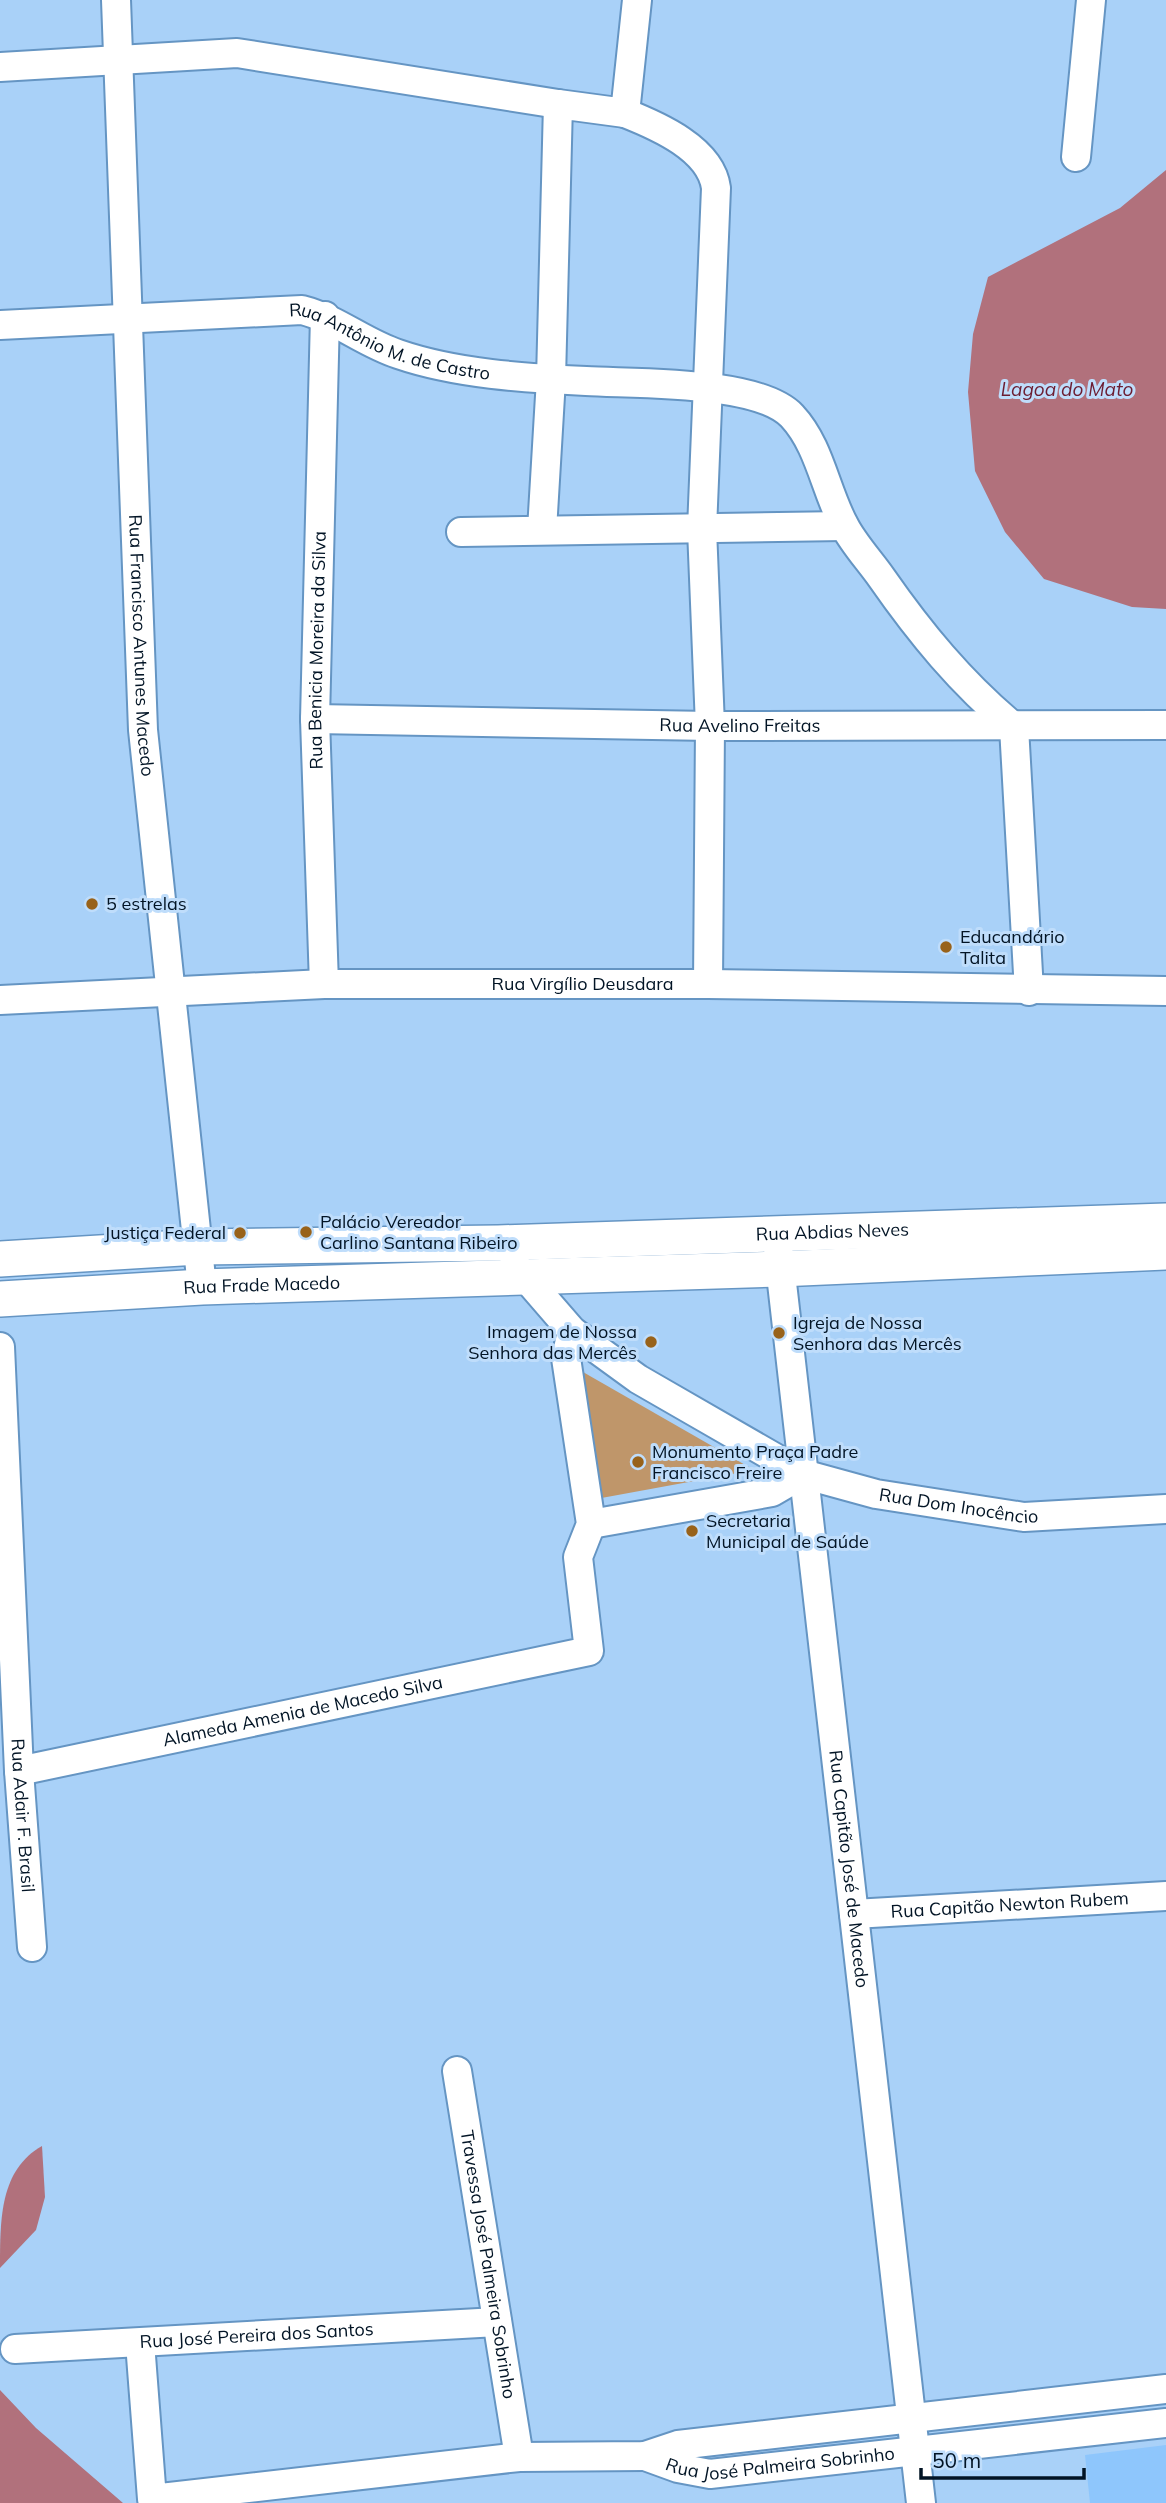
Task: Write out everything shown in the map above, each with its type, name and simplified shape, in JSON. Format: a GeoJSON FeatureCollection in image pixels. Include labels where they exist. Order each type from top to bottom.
{"type":"FeatureCollection","features":[{"type":"Feature","properties":{"kind":"main road","name":"Rua Abdias Neves"},"geometry":{"type":"LineString","coordinates":[[523,1277],[778,1252],[1114,1238],[1166,1221]]}},
{"type":"Feature","properties":{"kind":"main road","name":"Rua Abdias Neves"},"geometry":{"type":"LineString","coordinates":[[1114,1238],[1166,1252]]}},
{"type":"Feature","properties":{"kind":"main road","name":"Rua Frade Macedo"},"geometry":{"type":"LineString","coordinates":[[0,1259],[198,1247],[498,1244]]}},
{"type":"Feature","properties":{"kind":"main road","name":"Rua Abdias Neves"},"geometry":{"type":"LineString","coordinates":[[498,1244],[778,1252]]}},
{"type":"Feature","properties":{"kind":"main road","name":"Rua Frade Macedo"},"geometry":{"type":"LineString","coordinates":[[0,1299],[202,1287],[523,1277]]}},
{"type":"Feature","properties":{"kind":"street","name":"Rua Francisco Antunes Macedo"},"geometry":{"type":"LineString","coordinates":[[116,0],[143,730],[202,1287]]}},
{"type":"Feature","properties":{"kind":"street"},"geometry":{"type":"LineString","coordinates":[[625,113],[637,0]]}},
{"type":"Feature","properties":{"kind":"street"},"geometry":{"type":"LineString","coordinates":[[1076,157],[1091,0]]}},
{"type":"Feature","properties":{"kind":"street"},"geometry":{"type":"LineString","coordinates":[[0,67],[119,62],[237,52],[625,113],[650,123],[693,151],[707,164],[715,181],[702,529],[710,726],[708,984]]}},
{"type":"Feature","properties":{"kind":"street"},"geometry":{"type":"LineString","coordinates":[[542,530],[551,379],[558,104]]}},
{"type":"Feature","properties":{"kind":"street","name":"Rua Antônio M. de Castro"},"geometry":{"type":"LineString","coordinates":[[0,325],[302,310],[325,316],[394,353],[429,364],[551,379],[706,387],[777,403],[793,417],[814,449],[844,526]]}},
{"type":"Feature","properties":{"kind":"street","name":"Rua Benicia Moreira da Silva"},"geometry":{"type":"LineString","coordinates":[[324,984],[315,719],[325,316]]}},
{"type":"Feature","properties":{"kind":"street"},"geometry":{"type":"LineString","coordinates":[[461,531],[844,526],[913,623],[956,676],[1014,727],[1030,991]]}},
{"type":"Feature","properties":{"kind":"street","name":"Rua Avelino Freitas"},"geometry":{"type":"LineString","coordinates":[[315,719],[710,726],[1166,725]]}},
{"type":"Feature","properties":{"kind":"street","name":"Rua Virgílio Deusdara"},"geometry":{"type":"LineString","coordinates":[[0,1000],[324,984],[708,984],[1166,991]]}},
{"type":"Feature","properties":{"kind":"street","name":"Rua Dom Inocêncio"},"geometry":{"type":"LineString","coordinates":[[498,1244],[523,1277],[572,1331],[638,1379],[803,1474],[876,1494],[1024,1517],[1166,1509]]}},
{"type":"Feature","properties":{"kind":"street","name":"Rua Capitão José de Macedo"},"geometry":{"type":"LineString","coordinates":[[778,1252],[854,1914],[922,2415],[916,2452],[921,2503]]}},
{"type":"Feature","properties":{"kind":"street"},"geometry":{"type":"LineString","coordinates":[[572,1331],[566,1358],[590,1524],[772,1492],[803,1474]]}},
{"type":"Feature","properties":{"kind":"street","name":"Rua Adair F. Brasil"},"geometry":{"type":"LineString","coordinates":[[0,1347],[19,1771],[32,1947]]}},
{"type":"Feature","properties":{"kind":"street","name":"Alameda Amenia de Macedo Silva"},"geometry":{"type":"LineString","coordinates":[[19,1771],[274,1715],[589,1651],[578,1557],[590,1524]]}},
{"type":"Feature","properties":{"kind":"street","name":"Rua Capitão Newton Rubem"},"geometry":{"type":"LineString","coordinates":[[854,1914],[1166,1896]]}},
{"type":"Feature","properties":{"kind":"street","name":"Travessa José Palmeira Sobrinho"},"geometry":{"type":"LineString","coordinates":[[457,2071],[519,2457]]}},
{"type":"Feature","properties":{"kind":"street","name":"Rua José Pereira dos Santos"},"geometry":{"type":"LineString","coordinates":[[15,2350],[497,2322]]}},
{"type":"Feature","properties":{"kind":"street","name":"Rua José Palmeira Sobrinho"},"geometry":{"type":"LineString","coordinates":[[140,2343],[152,2499],[519,2457],[645,2456],[678,2445],[922,2415],[1165,2394]]}},
{"type":"Feature","properties":{"kind":"street","name":"Rua José Palmeira Sobrinho"},"geometry":{"type":"LineString","coordinates":[[645,2456],[678,2468],[709,2474],[1166,2423]]}},
{"type":"Feature","properties":{"kind":"shaded area"},"geometry":{"type":"Polygon","coordinates":[[[576,1368],[754,1470],[596,1499],[576,1368]]]}},
{"type":"Feature","properties":{"kind":"shaded area"},"geometry":{"type":"Polygon","coordinates":[[[1166,2445],[1166,2503],[1090,2503],[1085,2455],[1166,2445]]]}},
{"type":"Feature","properties":{"kind":"water","name":"Lagoa do Mato"},"geometry":{"type":"Polygon","coordinates":[[[1166,170],[1166,609],[1132,607],[1044,579],[1005,532],[975,471],[968,392],[973,334],[988,277],[1120,208],[1166,170]]]}},
{"type":"Feature","properties":{"kind":"water"},"geometry":{"type":"Polygon","coordinates":[[[42,2146],[45,2197],[36,2230],[0,2268],[2,2214],[10,2182],[28,2156],[42,2146]]]}},
{"type":"Feature","properties":{"kind":"water"},"geometry":{"type":"Polygon","coordinates":[[[0,2390],[36,2428],[123,2503],[0,2503],[0,2390]]]}},
{"type":"Feature","properties":{"kind":"place","name":"5 estrelas"},"geometry":{"type":"Point","coordinates":[92,904]}},
{"type":"Feature","properties":{"kind":"place","name":"Educandário Talita"},"geometry":{"type":"Point","coordinates":[946,947]}},
{"type":"Feature","properties":{"kind":"place","name":"Palácio Vereador Carlino Santana Ribeiro"},"geometry":{"type":"Point","coordinates":[306,1232]}},
{"type":"Feature","properties":{"kind":"place","name":"Justiça Federal"},"geometry":{"type":"Point","coordinates":[240,1233]}},
{"type":"Feature","properties":{"kind":"place","name":"Igreja de Nossa Senhora das Mercês"},"geometry":{"type":"Point","coordinates":[779,1333]}},
{"type":"Feature","properties":{"kind":"place","name":"Imagem de Nossa Senhora das Mercês"},"geometry":{"type":"Point","coordinates":[651,1342]}},
{"type":"Feature","properties":{"kind":"place","name":"Monumento Praça Padre Francisco Freire"},"geometry":{"type":"Point","coordinates":[638,1462]}},
{"type":"Feature","properties":{"kind":"place","name":"Secretaria Municipal de Saúde"},"geometry":{"type":"Point","coordinates":[692,1531]}}]}
